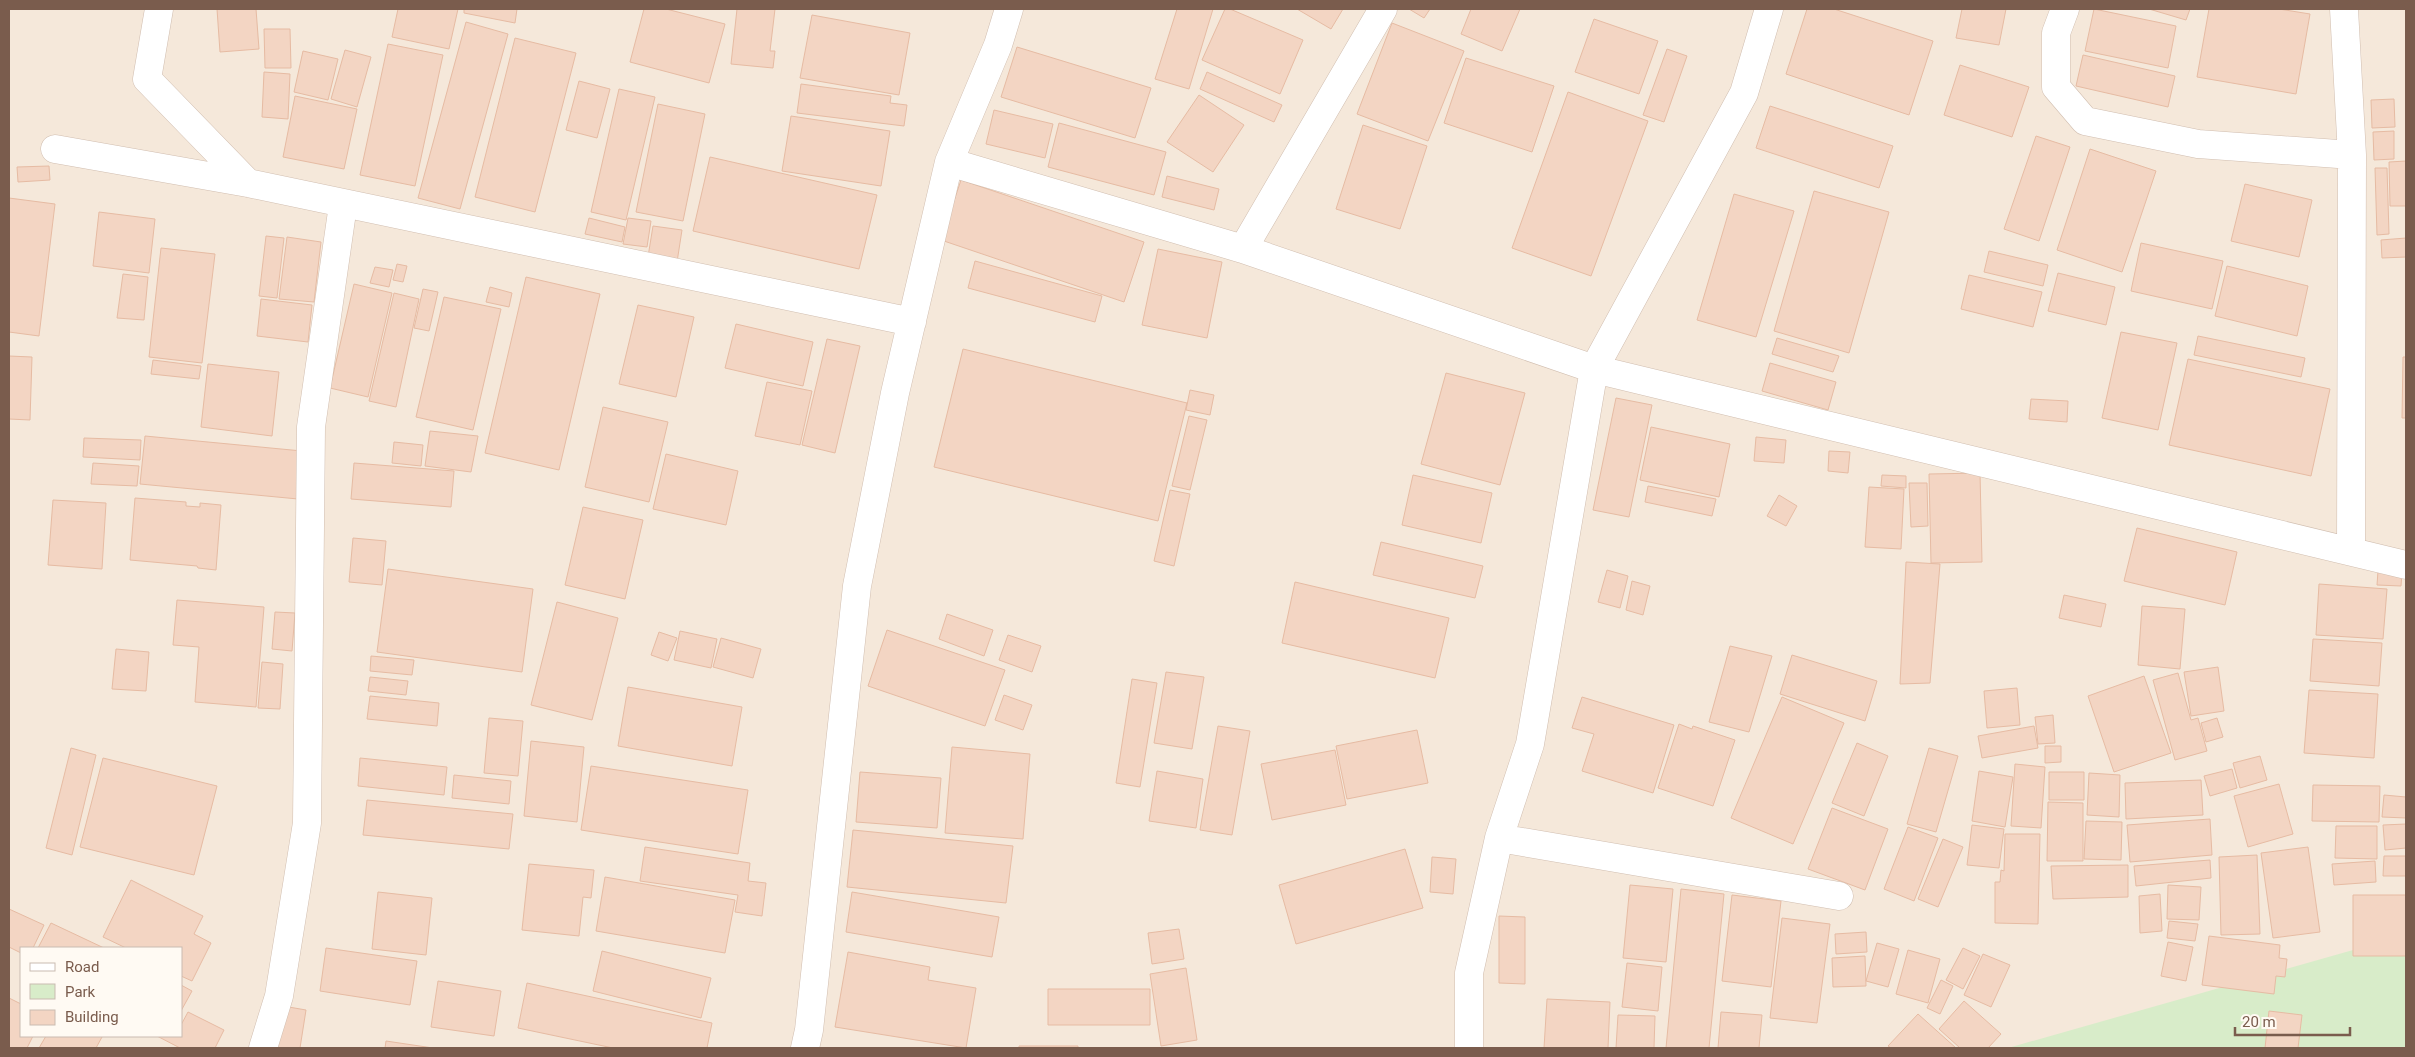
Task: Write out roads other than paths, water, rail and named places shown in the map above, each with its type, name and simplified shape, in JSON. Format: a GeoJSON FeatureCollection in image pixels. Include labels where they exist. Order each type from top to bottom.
{"type":"FeatureCollection","features":[{"type":"Feature","properties":{"kind":"street"},"geometry":{"type":"LineString","coordinates":[[159,9],[147,80],[248,183]]}},
{"type":"Feature","properties":{"kind":"street"},"geometry":{"type":"LineString","coordinates":[[805,1048],[810,1030],[857,586],[895,393],[949,162],[998,45],[1009,9]]}},
{"type":"Feature","properties":{"kind":"street"},"geometry":{"type":"LineString","coordinates":[[1243,249],[1383,9]]}},
{"type":"Feature","properties":{"kind":"street"},"geometry":{"type":"LineString","coordinates":[[1469,1048],[1469,973],[1499,838],[1530,744],[1594,369],[1744,93],[1770,9]]}},
{"type":"Feature","properties":{"kind":"street"},"geometry":{"type":"LineString","coordinates":[[2065,9],[2056,33],[2056,87],[2085,121],[2198,144],[2352,155]]}},
{"type":"Feature","properties":{"kind":"street"},"geometry":{"type":"LineString","coordinates":[[2344,9],[2352,155],[2352,551]]}},
{"type":"Feature","properties":{"kind":"street"},"geometry":{"type":"LineString","coordinates":[[55,149],[248,183],[912,322]]}},
{"type":"Feature","properties":{"kind":"street"},"geometry":{"type":"LineString","coordinates":[[949,162],[1243,249],[1594,369],[2406,564]]}},
{"type":"Feature","properties":{"kind":"street"},"geometry":{"type":"LineString","coordinates":[[263,1048],[279,996],[307,823],[311,427],[344,204]]}},
{"type":"Feature","properties":{"kind":"street"},"geometry":{"type":"LineString","coordinates":[[1499,838],[1839,896]]}}]}
